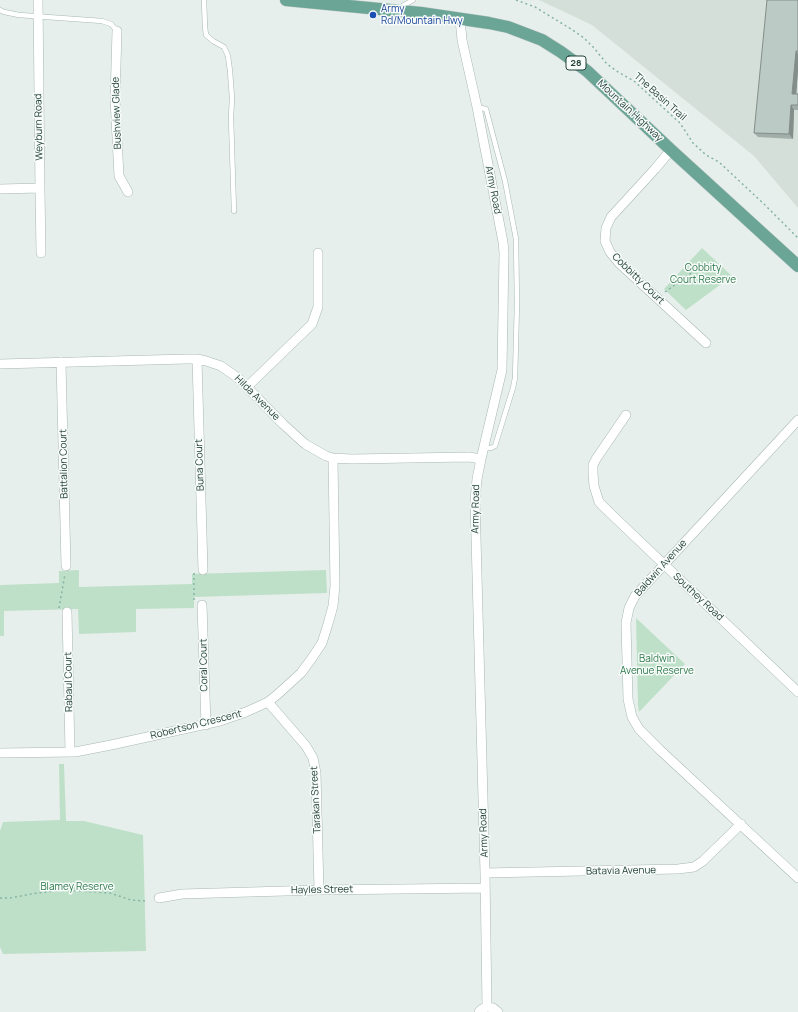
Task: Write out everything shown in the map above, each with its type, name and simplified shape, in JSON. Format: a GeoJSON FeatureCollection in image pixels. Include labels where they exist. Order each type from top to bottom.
{"type":"FeatureCollection","features":[{"type":"Feature","properties":{"kind":"main road","name":"Mountain Highway"},"geometry":{"type":"LineString","coordinates":[[286,0],[346,2],[489,23],[508,27],[542,40],[587,71],[798,266]]}},
{"type":"Feature","properties":{"kind":"street","name":"Weyburn Road"},"geometry":{"type":"LineString","coordinates":[[38,0],[41,253]]}},
{"type":"Feature","properties":{"kind":"street","name":"Army Road"},"geometry":{"type":"LineString","coordinates":[[460,19],[462,40],[477,107],[504,254],[502,370],[481,459],[475,500],[487,1007]]}},
{"type":"Feature","properties":{"kind":"street","name":"Bushview Glade"},"geometry":{"type":"LineString","coordinates":[[117,31],[115,99],[119,176],[128,192]]}},
{"type":"Feature","properties":{"kind":"street","name":"Cobbitty Court"},"geometry":{"type":"LineString","coordinates":[[671,150],[611,217],[606,228],[605,241],[610,252],[619,263],[706,343]]}},
{"type":"Feature","properties":{"kind":"street"},"geometry":{"type":"LineString","coordinates":[[0,189],[40,188]]}},
{"type":"Feature","properties":{"kind":"street"},"geometry":{"type":"LineString","coordinates":[[247,387],[312,324],[318,307],[318,254]]}},
{"type":"Feature","properties":{"kind":"street","name":"Hilda Avenue"},"geometry":{"type":"LineString","coordinates":[[0,364],[196,359],[221,366],[238,378],[305,444],[326,456],[352,459],[469,457],[481,459]]}},
{"type":"Feature","properties":{"kind":"street","name":"Buna Court"},"geometry":{"type":"LineString","coordinates":[[196,359],[198,572]]}},
{"type":"Feature","properties":{"kind":"street","name":"Battalion Court"},"geometry":{"type":"LineString","coordinates":[[61,362],[66,566]]}},
{"type":"Feature","properties":{"kind":"street","name":"Southey Road"},"geometry":{"type":"LineString","coordinates":[[626,415],[593,465],[594,486],[599,502],[798,692]]}},
{"type":"Feature","properties":{"kind":"street","name":"Baldwin Avenue"},"geometry":{"type":"LineString","coordinates":[[798,420],[635,596],[629,608],[626,623],[628,699],[632,717],[639,729],[798,878]]}},
{"type":"Feature","properties":{"kind":"street","name":"Robertson Crescent"},"geometry":{"type":"LineString","coordinates":[[0,753],[75,752],[206,725],[246,712],[268,702],[278,694],[301,673],[322,643],[333,606],[335,586],[334,458]]}},
{"type":"Feature","properties":{"kind":"street","name":"Coral Court"},"geometry":{"type":"LineString","coordinates":[[198,603],[206,725]]}},
{"type":"Feature","properties":{"kind":"street","name":"Rabaul Court"},"geometry":{"type":"LineString","coordinates":[[63,611],[70,752]]}},
{"type":"Feature","properties":{"kind":"street","name":"Tarakan Street"},"geometry":{"type":"LineString","coordinates":[[268,702],[306,746],[313,758],[316,773],[319,890]]}},
{"type":"Feature","properties":{"kind":"street","name":"Batavia Avenue"},"geometry":{"type":"LineString","coordinates":[[485,873],[678,869],[694,867],[703,861],[741,824]]}},
{"type":"Feature","properties":{"kind":"street","name":"Hayles Street"},"geometry":{"type":"LineString","coordinates":[[159,898],[182,894],[319,890],[485,888]]}},
{"type":"Feature","properties":{"kind":"street"},"geometry":{"type":"LineString","coordinates":[[479,1012],[487,1007],[493,1008],[498,1012]]}},
{"type":"Feature","properties":{"kind":"lane"},"geometry":{"type":"LineString","coordinates":[[204,0],[206,35],[224,47],[228,56],[232,98],[230,118],[234,211]]}},
{"type":"Feature","properties":{"kind":"lane"},"geometry":{"type":"LineString","coordinates":[[396,10],[413,0]]}},
{"type":"Feature","properties":{"kind":"lane"},"geometry":{"type":"LineString","coordinates":[[0,10],[19,15],[102,21],[111,24],[117,31]]}},
{"type":"Feature","properties":{"kind":"lane"},"geometry":{"type":"LineString","coordinates":[[477,107],[486,108],[505,181],[516,239],[517,304],[515,378],[495,446],[491,448],[484,448]]}},
{"type":"Feature","properties":{"kind":"path","name":"The Basin Trail"},"geometry":{"type":"LineString","coordinates":[[516,0],[535,7],[584,38],[608,64],[618,72],[634,81],[680,123],[697,147],[706,155],[719,162],[798,238]]}},
{"type":"Feature","properties":{"kind":"path"},"geometry":{"type":"LineString","coordinates":[[665,292],[694,270]]}},
{"type":"Feature","properties":{"kind":"path"},"geometry":{"type":"LineString","coordinates":[[63,611],[66,566]]}},
{"type":"Feature","properties":{"kind":"path"},"geometry":{"type":"LineString","coordinates":[[198,572],[198,603]]}},
{"type":"Feature","properties":{"kind":"path"},"geometry":{"type":"LineString","coordinates":[[0,898],[10,898],[64,890],[110,893],[131,900],[146,901]]}},
{"type":"Feature","properties":{"kind":"shaded area"},"geometry":{"type":"Polygon","coordinates":[[[539,0],[798,0],[798,208],[754,156],[592,25],[539,0]]]}},
{"type":"Feature","properties":{"kind":"green space","name":"Cobbity Court Reserve"},"geometry":{"type":"Polygon","coordinates":[[[702,248],[732,276],[686,310],[664,289],[702,248]]]}},
{"type":"Feature","properties":{"kind":"green space"},"geometry":{"type":"Polygon","coordinates":[[[79,570],[79,587],[192,584],[192,574],[326,570],[327,593],[194,597],[194,608],[136,609],[136,632],[79,634],[78,609],[4,611],[4,636],[0,636],[0,585],[59,583],[59,571],[79,570]]]}},
{"type":"Feature","properties":{"kind":"green space","name":"Baldwin Avenue Reserve"},"geometry":{"type":"Polygon","coordinates":[[[636,618],[685,664],[639,712],[638,705],[636,618]]]}},
{"type":"Feature","properties":{"kind":"green space","name":"Blamey Reserve"},"geometry":{"type":"Polygon","coordinates":[[[59,764],[64,764],[66,821],[84,821],[143,835],[146,951],[3,954],[0,947],[0,831],[3,822],[60,820],[59,764]]]}},
{"type":"Feature","properties":{"kind":"building"},"geometry":{"type":"Polygon","coordinates":[[[767,0],[798,0],[798,51],[796,51],[792,94],[798,94],[798,105],[791,105],[789,134],[754,133],[767,0]]]}},
{"type":"Feature","properties":{"kind":"place","name":"Army Rd/Mountain Hwy"},"geometry":{"type":"Point","coordinates":[373,15]}}]}
